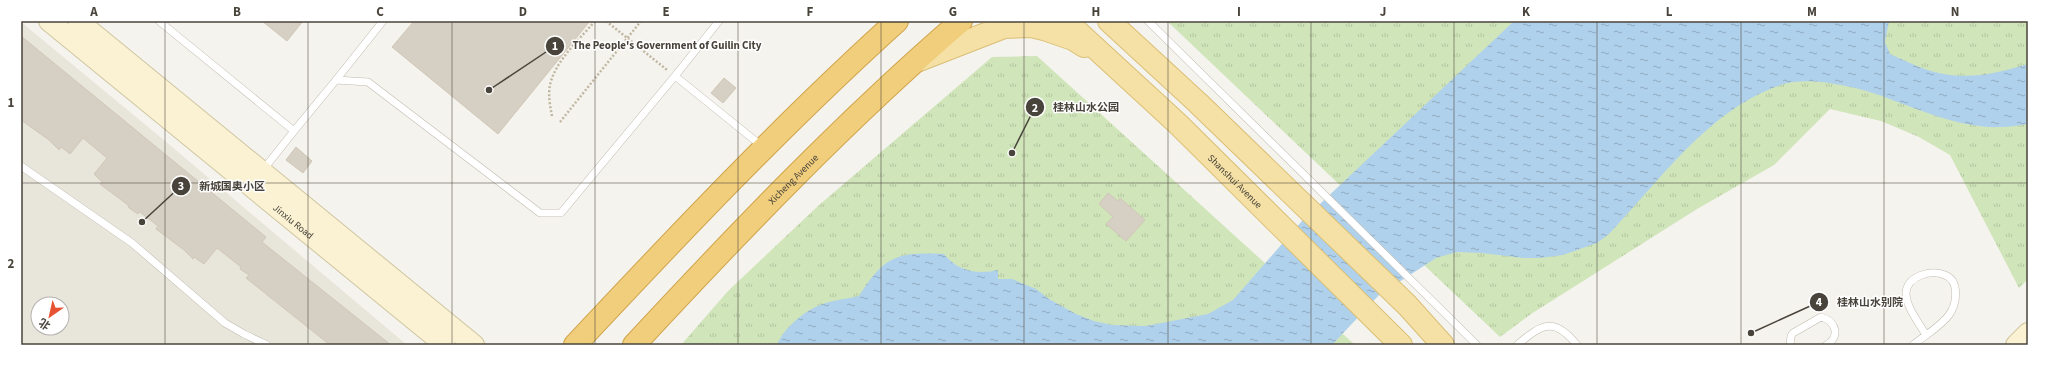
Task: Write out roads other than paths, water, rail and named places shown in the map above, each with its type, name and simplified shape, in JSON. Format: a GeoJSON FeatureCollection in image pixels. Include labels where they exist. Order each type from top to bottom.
{"type":"FeatureCollection","features":[{"type":"Feature","properties":{"kind":"highway","name":"Xicheng Avenue"},"geometry":{"type":"LineString","coordinates":[[634,345],[702,272],[845,129],[916,61],[961,21]]}},
{"type":"Feature","properties":{"kind":"highway"},"geometry":{"type":"LineString","coordinates":[[575,345],[669,245],[764,149],[895,22]]}},
{"type":"Feature","properties":{"kind":"main road","name":"Shanshui Avenue"},"geometry":{"type":"LineString","coordinates":[[1066,21],[1183,130],[1401,345]]}},
{"type":"Feature","properties":{"kind":"main road"},"geometry":{"type":"LineString","coordinates":[[1109,21],[1157,65],[1407,305],[1443,345]]}},
{"type":"Feature","properties":{"kind":"main road"},"geometry":{"type":"LineString","coordinates":[[1129,21],[1157,65]]}},
{"type":"Feature","properties":{"kind":"main road"},"geometry":{"type":"LineString","coordinates":[[916,61],[998,28],[1031,26],[1074,39],[1113,64]]}},
{"type":"Feature","properties":{"kind":"street","name":"Jinxiu Road"},"geometry":{"type":"LineString","coordinates":[[49,21],[445,345]]}},
{"type":"Feature","properties":{"kind":"street","name":"Jinxiu Road"},"geometry":{"type":"LineString","coordinates":[[78,21],[474,345]]}},
{"type":"Feature","properties":{"kind":"street"},"geometry":{"type":"LineString","coordinates":[[2016,345],[2028,333]]}},
{"type":"Feature","properties":{"kind":"lane"},"geometry":{"type":"LineString","coordinates":[[262,172],[383,21]]}},
{"type":"Feature","properties":{"kind":"lane"},"geometry":{"type":"LineString","coordinates":[[336,80],[368,82],[540,213],[561,213],[719,21]]}},
{"type":"Feature","properties":{"kind":"lane"},"geometry":{"type":"LineString","coordinates":[[1148,21],[1477,345]]}},
{"type":"Feature","properties":{"kind":"lane"},"geometry":{"type":"LineString","coordinates":[[161,22],[294,131]]}},
{"type":"Feature","properties":{"kind":"lane"},"geometry":{"type":"LineString","coordinates":[[675,76],[764,149]]}},
{"type":"Feature","properties":{"kind":"lane"},"geometry":{"type":"LineString","coordinates":[[21,166],[132,243],[225,323],[267,345]]}},
{"type":"Feature","properties":{"kind":"lane"},"geometry":{"type":"LineString","coordinates":[[1913,345],[1926,335],[1946,319],[1955,302],[1956,292],[1952,282],[1943,274],[1916,276],[1910,281],[1907,289],[1907,300],[1926,335]]}},
{"type":"Feature","properties":{"kind":"lane"},"geometry":{"type":"LineString","coordinates":[[1790,345],[1793,333],[1821,317],[1832,323],[1836,332],[1834,339],[1826,345]]}},
{"type":"Feature","properties":{"kind":"lane"},"geometry":{"type":"LineString","coordinates":[[1517,345],[1535,330],[1548,326],[1562,330],[1578,345]]}},
{"type":"Feature","properties":{"kind":"water"},"geometry":{"type":"Polygon","coordinates":[[[1514,21],[1889,21],[1885,42],[1890,54],[1927,70],[1951,75],[1973,76],[1995,73],[2028,64],[2028,124],[2001,127],[1971,125],[1940,117],[1882,96],[1847,86],[1806,81],[1784,84],[1757,95],[1732,110],[1709,128],[1667,169],[1609,234],[1597,243],[1563,255],[1540,258],[1523,258],[1482,253],[1457,252],[1436,258],[1379,295],[1332,345],[777,345],[789,327],[807,312],[825,303],[859,296],[868,282],[885,264],[903,256],[915,254],[944,254],[949,260],[962,268],[976,272],[998,270],[998,279],[1012,279],[1036,289],[1049,299],[1076,314],[1094,321],[1112,325],[1146,326],[1208,314],[1233,300],[1302,221],[1514,21]]]}},
{"type":"Feature","properties":{"kind":"place","name":"The People's Government of Guilin City"},"geometry":{"type":"Point","coordinates":[489,90]}},
{"type":"Feature","properties":{"kind":"place","name":"桂林山水公园"},"geometry":{"type":"Point","coordinates":[1012,153]}},
{"type":"Feature","properties":{"kind":"place","name":"新城国奥小区"},"geometry":{"type":"Point","coordinates":[142,222]}},
{"type":"Feature","properties":{"kind":"place","name":"桂林山水别院"},"geometry":{"type":"Point","coordinates":[1751,333]}}]}
